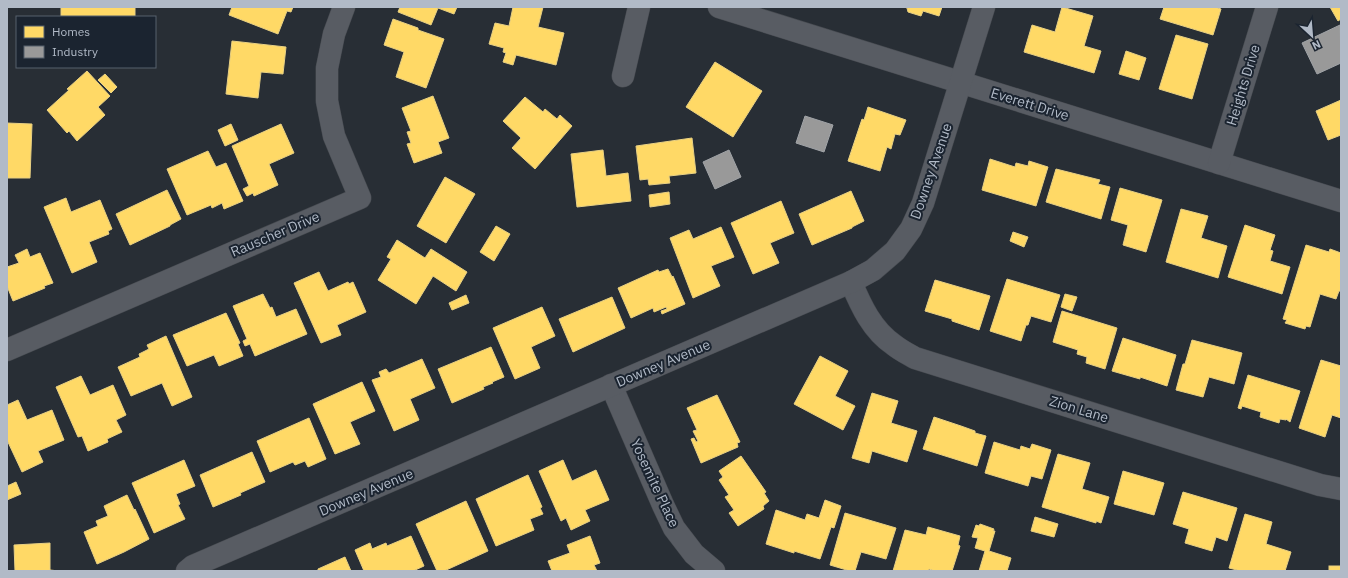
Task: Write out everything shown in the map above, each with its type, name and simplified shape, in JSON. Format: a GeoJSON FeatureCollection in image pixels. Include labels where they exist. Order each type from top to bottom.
{"type":"FeatureCollection","features":[{"type":"Feature","properties":{"kind":"street","name":"Rauscher Drive"},"geometry":{"type":"LineString","coordinates":[[7,350],[360,198],[334,136],[327,101],[327,68],[334,34],[344,7]]}},
{"type":"Feature","properties":{"kind":"street"},"geometry":{"type":"LineString","coordinates":[[623,76],[639,7]]}},
{"type":"Feature","properties":{"kind":"street","name":"Everett Drive"},"geometry":{"type":"LineString","coordinates":[[720,7],[1341,201]]}},
{"type":"Feature","properties":{"kind":"street","name":"Downey Avenue"},"geometry":{"type":"LineString","coordinates":[[186,571],[193,566],[851,282],[873,270],[896,251],[911,229],[923,203],[984,7]]}},
{"type":"Feature","properties":{"kind":"street","name":"Heights Drive"},"geometry":{"type":"LineString","coordinates":[[1219,163],[1267,7]]}},
{"type":"Feature","properties":{"kind":"street","name":"Zion Lane"},"geometry":{"type":"LineString","coordinates":[[851,282],[861,307],[874,327],[893,345],[915,358],[1320,485],[1341,489]]}},
{"type":"Feature","properties":{"kind":"street","name":"Yosemite Place"},"geometry":{"type":"LineString","coordinates":[[611,385],[674,528],[694,554],[714,571]]}},
{"type":"Feature","properties":{"kind":"building: Homes"},"geometry":{"type":"Polygon","coordinates":[[[61,7],[135,7],[135,16],[61,16],[61,7]]]}},
{"type":"Feature","properties":{"kind":"building: Homes"},"geometry":{"type":"Polygon","coordinates":[[[232,7],[293,7],[291,12],[287,11],[278,34],[229,15],[232,7]]]}},
{"type":"Feature","properties":{"kind":"building: Homes"},"geometry":{"type":"Polygon","coordinates":[[[400,7],[457,7],[454,14],[438,8],[431,25],[398,12],[400,7]]]}},
{"type":"Feature","properties":{"kind":"building: Homes"},"geometry":{"type":"Polygon","coordinates":[[[513,7],[543,7],[538,27],[564,33],[556,65],[516,55],[513,65],[503,62],[506,53],[503,52],[504,48],[489,44],[495,23],[509,26],[513,7]]]}},
{"type":"Feature","properties":{"kind":"building: Homes"},"geometry":{"type":"Polygon","coordinates":[[[905,7],[942,7],[939,16],[923,11],[921,16],[908,12],[907,8],[905,7]]]}},
{"type":"Feature","properties":{"kind":"building: Homes"},"geometry":{"type":"Polygon","coordinates":[[[1062,7],[1093,16],[1084,46],[1101,51],[1094,73],[1024,52],[1032,25],[1055,32],[1062,7]]]}},
{"type":"Feature","properties":{"kind":"building: Homes"},"geometry":{"type":"Polygon","coordinates":[[[1164,7],[1215,7],[1221,9],[1213,35],[1160,19],[1164,7]]]}},
{"type":"Feature","properties":{"kind":"building: Homes"},"geometry":{"type":"Polygon","coordinates":[[[1330,7],[1341,7],[1341,19],[1338,21],[1330,7]]]}},
{"type":"Feature","properties":{"kind":"building: Homes"},"geometry":{"type":"Polygon","coordinates":[[[393,19],[444,39],[426,88],[396,77],[404,52],[384,45],[393,19]]]}},
{"type":"Feature","properties":{"kind":"building: Homes"},"geometry":{"type":"Polygon","coordinates":[[[1176,35],[1208,44],[1192,99],[1159,89],[1176,35]]]}},
{"type":"Feature","properties":{"kind":"building: Homes"},"geometry":{"type":"Polygon","coordinates":[[[232,41],[286,47],[283,74],[261,72],[258,98],[226,94],[232,41]]]}},
{"type":"Feature","properties":{"kind":"building: Homes"},"geometry":{"type":"Polygon","coordinates":[[[1126,51],[1146,58],[1139,80],[1119,74],[1126,51]]]}},
{"type":"Feature","properties":{"kind":"building: Homes"},"geometry":{"type":"Polygon","coordinates":[[[715,62],[762,91],[733,137],[686,107],[715,62]]]}},
{"type":"Feature","properties":{"kind":"building: Homes"},"geometry":{"type":"Polygon","coordinates":[[[87,71],[110,96],[98,107],[105,115],[77,141],[69,131],[67,133],[47,110],[87,71]]]}},
{"type":"Feature","properties":{"kind":"building: Homes"},"geometry":{"type":"Polygon","coordinates":[[[105,74],[117,87],[111,93],[98,80],[105,74]]]}},
{"type":"Feature","properties":{"kind":"building: Homes"},"geometry":{"type":"Polygon","coordinates":[[[433,96],[449,138],[438,142],[442,153],[414,163],[407,144],[411,143],[407,132],[411,131],[402,108],[433,96]]]}},
{"type":"Feature","properties":{"kind":"building: Homes"},"geometry":{"type":"Polygon","coordinates":[[[525,97],[543,112],[545,109],[557,119],[560,115],[572,126],[535,169],[512,148],[521,138],[503,121],[525,97]]]}},
{"type":"Feature","properties":{"kind":"building: Homes"},"geometry":{"type":"Polygon","coordinates":[[[1341,100],[1341,135],[1328,140],[1316,111],[1341,100]]]}},
{"type":"Feature","properties":{"kind":"building: Homes"},"geometry":{"type":"Polygon","coordinates":[[[868,107],[906,120],[900,135],[895,134],[891,149],[887,147],[880,171],[848,161],[862,119],[864,120],[868,107]]]}},
{"type":"Feature","properties":{"kind":"building: Homes"},"geometry":{"type":"Polygon","coordinates":[[[7,123],[32,124],[30,178],[7,178],[7,123]]]}},
{"type":"Feature","properties":{"kind":"building: Homes"},"geometry":{"type":"Polygon","coordinates":[[[231,124],[238,140],[225,146],[218,130],[231,124]]]}},
{"type":"Feature","properties":{"kind":"building: Homes"},"geometry":{"type":"Polygon","coordinates":[[[281,124],[294,153],[269,164],[278,185],[254,196],[253,193],[247,196],[243,189],[249,186],[232,146],[281,124]]]}},
{"type":"Feature","properties":{"kind":"building: Homes"},"geometry":{"type":"Polygon","coordinates":[[[692,138],[696,173],[669,176],[670,183],[649,185],[648,179],[640,180],[636,146],[692,138]]]}},
{"type":"Feature","properties":{"kind":"building: Homes"},"geometry":{"type":"Polygon","coordinates":[[[603,150],[606,176],[628,173],[631,201],[577,207],[571,154],[603,150]]]}},
{"type":"Feature","properties":{"kind":"building: Homes"},"geometry":{"type":"Polygon","coordinates":[[[208,151],[216,167],[226,163],[243,201],[224,209],[222,203],[212,208],[211,205],[187,215],[167,169],[208,151]]]}},
{"type":"Feature","properties":{"kind":"building: Homes"},"geometry":{"type":"Polygon","coordinates":[[[990,159],[1015,167],[1016,163],[1028,166],[1029,161],[1048,167],[1036,206],[982,190],[990,159]]]}},
{"type":"Feature","properties":{"kind":"building: Homes"},"geometry":{"type":"Polygon","coordinates":[[[1056,169],[1100,180],[1098,184],[1110,187],[1101,219],[1046,202],[1056,169]]]}},
{"type":"Feature","properties":{"kind":"building: Homes"},"geometry":{"type":"Polygon","coordinates":[[[445,177],[475,194],[446,243],[417,226],[445,177]]]}},
{"type":"Feature","properties":{"kind":"building: Homes"},"geometry":{"type":"Polygon","coordinates":[[[1120,188],[1162,200],[1146,252],[1123,245],[1128,225],[1111,220],[1120,188]]]}},
{"type":"Feature","properties":{"kind":"building: Homes"},"geometry":{"type":"Polygon","coordinates":[[[167,190],[181,219],[170,226],[130,245],[116,214],[167,190]]]}},
{"type":"Feature","properties":{"kind":"building: Homes"},"geometry":{"type":"Polygon","coordinates":[[[851,191],[864,221],[852,228],[812,245],[799,214],[851,191]]]}},
{"type":"Feature","properties":{"kind":"building: Homes"},"geometry":{"type":"Polygon","coordinates":[[[669,192],[670,204],[650,207],[649,195],[669,192]]]}},
{"type":"Feature","properties":{"kind":"building: Homes"},"geometry":{"type":"Polygon","coordinates":[[[66,198],[71,212],[100,200],[112,229],[108,231],[109,234],[89,242],[97,262],[72,273],[44,207],[66,198]]]}},
{"type":"Feature","properties":{"kind":"building: Homes"},"geometry":{"type":"Polygon","coordinates":[[[781,201],[794,233],[770,243],[779,263],[753,274],[731,223],[781,201]]]}},
{"type":"Feature","properties":{"kind":"building: Homes"},"geometry":{"type":"Polygon","coordinates":[[[1181,209],[1208,216],[1201,238],[1227,246],[1218,278],[1166,262],[1181,209]]]}},
{"type":"Feature","properties":{"kind":"building: Homes"},"geometry":{"type":"Polygon","coordinates":[[[1245,225],[1275,235],[1270,250],[1273,251],[1270,261],[1290,267],[1282,294],[1228,277],[1245,225]]]}},
{"type":"Feature","properties":{"kind":"building: Homes"},"geometry":{"type":"Polygon","coordinates":[[[496,226],[510,234],[494,261],[480,252],[496,226]]]}},
{"type":"Feature","properties":{"kind":"building: Homes"},"geometry":{"type":"Polygon","coordinates":[[[721,227],[734,257],[711,266],[720,286],[693,298],[670,238],[689,230],[693,239],[721,227]]]}},
{"type":"Feature","properties":{"kind":"building: Homes"},"geometry":{"type":"Polygon","coordinates":[[[1013,232],[1028,237],[1024,247],[1010,241],[1013,232]]]}},
{"type":"Feature","properties":{"kind":"building: Homes"},"geometry":{"type":"Polygon","coordinates":[[[397,240],[425,258],[431,249],[467,272],[456,291],[433,276],[416,304],[378,280],[391,259],[387,257],[397,240]]]}},
{"type":"Feature","properties":{"kind":"building: Homes"},"geometry":{"type":"Polygon","coordinates":[[[1306,245],[1329,252],[1330,249],[1341,253],[1341,291],[1339,291],[1336,299],[1320,294],[1310,327],[1306,326],[1305,329],[1285,323],[1287,320],[1283,319],[1306,245]]]}},
{"type":"Feature","properties":{"kind":"building: Homes"},"geometry":{"type":"Polygon","coordinates":[[[27,249],[30,257],[40,253],[53,283],[44,286],[45,288],[13,301],[7,286],[7,267],[19,263],[15,255],[27,249]]]}},
{"type":"Feature","properties":{"kind":"building: Homes"},"geometry":{"type":"Polygon","coordinates":[[[668,269],[672,277],[673,276],[685,304],[662,314],[661,311],[667,309],[666,307],[654,312],[653,308],[631,318],[618,288],[658,270],[659,272],[668,269]]]}},
{"type":"Feature","properties":{"kind":"building: Homes"},"geometry":{"type":"Polygon","coordinates":[[[319,272],[328,291],[348,282],[349,284],[353,282],[366,312],[337,325],[341,335],[321,343],[294,283],[319,272]]]}},
{"type":"Feature","properties":{"kind":"building: Homes"},"geometry":{"type":"Polygon","coordinates":[[[1007,279],[1060,295],[1051,322],[1031,316],[1028,325],[1026,325],[1021,341],[990,331],[1007,279]]]}},
{"type":"Feature","properties":{"kind":"building: Homes"},"geometry":{"type":"Polygon","coordinates":[[[935,280],[990,296],[979,330],[952,321],[952,319],[925,311],[935,280]]]}},
{"type":"Feature","properties":{"kind":"building: Homes"},"geometry":{"type":"Polygon","coordinates":[[[263,294],[270,308],[272,307],[276,317],[296,309],[307,334],[255,356],[250,344],[245,346],[243,341],[247,339],[233,306],[263,294]]]}},
{"type":"Feature","properties":{"kind":"building: Homes"},"geometry":{"type":"Polygon","coordinates":[[[1065,294],[1077,297],[1072,311],[1061,307],[1065,294]]]}},
{"type":"Feature","properties":{"kind":"building: Homes"},"geometry":{"type":"Polygon","coordinates":[[[466,295],[469,303],[452,310],[449,303],[466,295]]]}},
{"type":"Feature","properties":{"kind":"building: Homes"},"geometry":{"type":"Polygon","coordinates":[[[612,297],[625,328],[573,352],[559,319],[612,297]]]}},
{"type":"Feature","properties":{"kind":"building: Homes"},"geometry":{"type":"Polygon","coordinates":[[[542,307],[555,336],[531,347],[540,368],[515,379],[493,328],[542,307]]]}},
{"type":"Feature","properties":{"kind":"building: Homes"},"geometry":{"type":"Polygon","coordinates":[[[1062,311],[1117,328],[1105,369],[1086,363],[1087,357],[1077,354],[1078,350],[1053,342],[1062,311]]]}},
{"type":"Feature","properties":{"kind":"building: Homes"},"geometry":{"type":"Polygon","coordinates":[[[226,313],[240,343],[238,344],[243,356],[219,366],[214,355],[187,366],[173,335],[226,313]]]}},
{"type":"Feature","properties":{"kind":"building: Homes"},"geometry":{"type":"Polygon","coordinates":[[[166,336],[192,397],[172,406],[162,383],[131,396],[118,367],[140,357],[139,354],[149,349],[147,345],[166,336]]]}},
{"type":"Feature","properties":{"kind":"building: Homes"},"geometry":{"type":"Polygon","coordinates":[[[1123,338],[1176,355],[1167,386],[1140,377],[1140,379],[1112,371],[1123,338]]]}},
{"type":"Feature","properties":{"kind":"building: Homes"},"geometry":{"type":"Polygon","coordinates":[[[1192,340],[1242,353],[1234,384],[1209,377],[1203,397],[1176,390],[1183,364],[1185,364],[1192,340]]]}},
{"type":"Feature","properties":{"kind":"building: Homes"},"geometry":{"type":"Polygon","coordinates":[[[491,347],[504,377],[483,387],[484,389],[452,403],[438,369],[491,347]]]}},
{"type":"Feature","properties":{"kind":"building: Homes"},"geometry":{"type":"Polygon","coordinates":[[[820,356],[848,371],[835,396],[855,406],[843,430],[794,404],[820,356]]]}},
{"type":"Feature","properties":{"kind":"building: Homes"},"geometry":{"type":"Polygon","coordinates":[[[422,359],[435,388],[410,399],[419,420],[394,431],[372,380],[381,377],[379,372],[386,369],[389,373],[422,359]]]}},
{"type":"Feature","properties":{"kind":"building: Homes"},"geometry":{"type":"Polygon","coordinates":[[[1321,360],[1341,366],[1341,418],[1332,415],[1325,437],[1299,428],[1321,360]]]}},
{"type":"Feature","properties":{"kind":"building: Homes"},"geometry":{"type":"Polygon","coordinates":[[[1248,375],[1300,391],[1290,422],[1286,419],[1280,419],[1279,423],[1260,417],[1261,412],[1242,406],[1241,409],[1238,408],[1248,375]]]}},
{"type":"Feature","properties":{"kind":"building: Homes"},"geometry":{"type":"Polygon","coordinates":[[[81,376],[90,395],[113,385],[126,415],[116,420],[122,432],[107,439],[108,442],[88,451],[82,436],[78,437],[56,387],[81,376]]]}},
{"type":"Feature","properties":{"kind":"building: Homes"},"geometry":{"type":"Polygon","coordinates":[[[362,382],[375,411],[350,422],[360,444],[335,454],[313,404],[362,382]]]}},
{"type":"Feature","properties":{"kind":"building: Homes"},"geometry":{"type":"Polygon","coordinates":[[[872,393],[898,401],[891,423],[917,431],[907,462],[872,451],[869,463],[852,458],[872,393]]]}},
{"type":"Feature","properties":{"kind":"building: Homes"},"geometry":{"type":"Polygon","coordinates":[[[717,395],[740,442],[737,443],[738,447],[701,463],[691,439],[694,438],[696,442],[698,441],[693,431],[697,430],[687,408],[717,395]]]}},
{"type":"Feature","properties":{"kind":"building: Homes"},"geometry":{"type":"Polygon","coordinates":[[[18,400],[27,420],[52,410],[64,440],[38,451],[43,462],[22,472],[7,440],[7,405],[18,400]]]}},
{"type":"Feature","properties":{"kind":"building: Homes"},"geometry":{"type":"Polygon","coordinates":[[[934,417],[986,436],[977,466],[923,449],[934,417]]]}},
{"type":"Feature","properties":{"kind":"building: Homes"},"geometry":{"type":"Polygon","coordinates":[[[309,418],[326,459],[308,467],[305,461],[295,465],[293,462],[270,472],[257,441],[309,418]]]}},
{"type":"Feature","properties":{"kind":"building: Homes"},"geometry":{"type":"Polygon","coordinates":[[[994,442],[1020,450],[1021,446],[1030,449],[1032,444],[1051,450],[1042,479],[1031,476],[1028,486],[985,473],[994,442]]]}},
{"type":"Feature","properties":{"kind":"building: Homes"},"geometry":{"type":"Polygon","coordinates":[[[252,452],[265,482],[240,493],[241,495],[213,507],[200,475],[252,452]]]}},
{"type":"Feature","properties":{"kind":"building: Homes"},"geometry":{"type":"Polygon","coordinates":[[[1058,454],[1090,463],[1082,489],[1109,497],[1101,523],[1096,521],[1096,523],[1042,507],[1058,454]]]}},
{"type":"Feature","properties":{"kind":"building: Homes"},"geometry":{"type":"Polygon","coordinates":[[[741,456],[766,492],[764,493],[769,501],[763,506],[764,509],[738,526],[729,513],[734,510],[725,497],[729,495],[719,480],[723,477],[719,471],[741,456]]]}},
{"type":"Feature","properties":{"kind":"building: Homes"},"geometry":{"type":"Polygon","coordinates":[[[184,460],[195,486],[176,494],[180,504],[178,505],[185,519],[154,533],[132,483],[184,460]]]}},
{"type":"Feature","properties":{"kind":"building: Homes"},"geometry":{"type":"Polygon","coordinates":[[[563,460],[572,481],[596,470],[609,500],[585,510],[590,521],[571,530],[566,518],[561,521],[539,471],[563,460]]]}},
{"type":"Feature","properties":{"kind":"building: Homes"},"geometry":{"type":"Polygon","coordinates":[[[1123,471],[1164,483],[1154,515],[1114,504],[1123,471]]]}},
{"type":"Feature","properties":{"kind":"building: Homes"},"geometry":{"type":"Polygon","coordinates":[[[528,475],[542,507],[540,508],[543,514],[530,519],[534,530],[496,546],[476,499],[528,475]]]}},
{"type":"Feature","properties":{"kind":"building: Homes"},"geometry":{"type":"Polygon","coordinates":[[[16,482],[21,494],[7,500],[7,486],[16,482]]]}},
{"type":"Feature","properties":{"kind":"building: Homes"},"geometry":{"type":"Polygon","coordinates":[[[1183,492],[1237,508],[1227,541],[1216,537],[1212,551],[1185,543],[1189,529],[1173,524],[1183,492]]]}},
{"type":"Feature","properties":{"kind":"building: Homes"},"geometry":{"type":"Polygon","coordinates":[[[127,495],[149,539],[97,564],[84,532],[98,526],[96,521],[108,516],[104,506],[127,495]]]}},
{"type":"Feature","properties":{"kind":"building: Homes"},"geometry":{"type":"Polygon","coordinates":[[[825,500],[841,506],[834,528],[831,527],[820,559],[766,544],[776,510],[805,520],[807,514],[819,518],[825,500]]]}},
{"type":"Feature","properties":{"kind":"building: Homes"},"geometry":{"type":"Polygon","coordinates":[[[466,501],[488,551],[444,571],[437,571],[416,524],[466,501]]]}},
{"type":"Feature","properties":{"kind":"building: Homes"},"geometry":{"type":"Polygon","coordinates":[[[845,513],[896,528],[886,559],[861,552],[855,571],[830,565],[845,513]]]}},
{"type":"Feature","properties":{"kind":"building: Homes"},"geometry":{"type":"Polygon","coordinates":[[[1245,514],[1272,522],[1266,544],[1291,552],[1285,571],[1241,571],[1229,568],[1245,514]]]}},
{"type":"Feature","properties":{"kind":"building: Homes"},"geometry":{"type":"Polygon","coordinates":[[[1035,517],[1058,524],[1054,537],[1031,531],[1035,517]]]}},
{"type":"Feature","properties":{"kind":"building: Homes"},"geometry":{"type":"Polygon","coordinates":[[[980,524],[994,529],[993,531],[995,531],[989,551],[1011,558],[1007,571],[979,571],[985,551],[975,548],[978,538],[972,537],[976,525],[979,526],[980,524]]]}},
{"type":"Feature","properties":{"kind":"building: Homes"},"geometry":{"type":"Polygon","coordinates":[[[928,527],[960,536],[958,545],[960,546],[952,571],[935,571],[929,569],[928,571],[893,571],[905,530],[926,535],[928,527]]]}},
{"type":"Feature","properties":{"kind":"building: Homes"},"geometry":{"type":"Polygon","coordinates":[[[411,536],[424,566],[413,571],[364,571],[355,550],[370,543],[372,549],[386,543],[387,546],[411,536]]]}},
{"type":"Feature","properties":{"kind":"building: Homes"},"geometry":{"type":"Polygon","coordinates":[[[590,536],[600,563],[594,565],[597,571],[552,571],[548,561],[570,553],[567,545],[590,536]]]}},
{"type":"Feature","properties":{"kind":"building: Homes"},"geometry":{"type":"Polygon","coordinates":[[[50,543],[50,570],[59,571],[15,571],[14,545],[50,543]]]}},
{"type":"Feature","properties":{"kind":"building: Homes"},"geometry":{"type":"Polygon","coordinates":[[[345,557],[351,571],[318,571],[318,569],[345,557]]]}},
{"type":"Feature","properties":{"kind":"building: Homes"},"geometry":{"type":"Polygon","coordinates":[[[1329,566],[1341,566],[1341,571],[1329,571],[1329,566]]]}},
{"type":"Feature","properties":{"kind":"building: Industry"},"geometry":{"type":"Polygon","coordinates":[[[1340,25],[1341,63],[1317,74],[1302,43],[1340,25]]]}},
{"type":"Feature","properties":{"kind":"building: Industry"},"geometry":{"type":"Polygon","coordinates":[[[805,116],[833,125],[824,152],[796,143],[805,116]]]}},
{"type":"Feature","properties":{"kind":"building: Industry"},"geometry":{"type":"Polygon","coordinates":[[[729,150],[741,177],[715,189],[703,162],[729,150]]]}}]}
